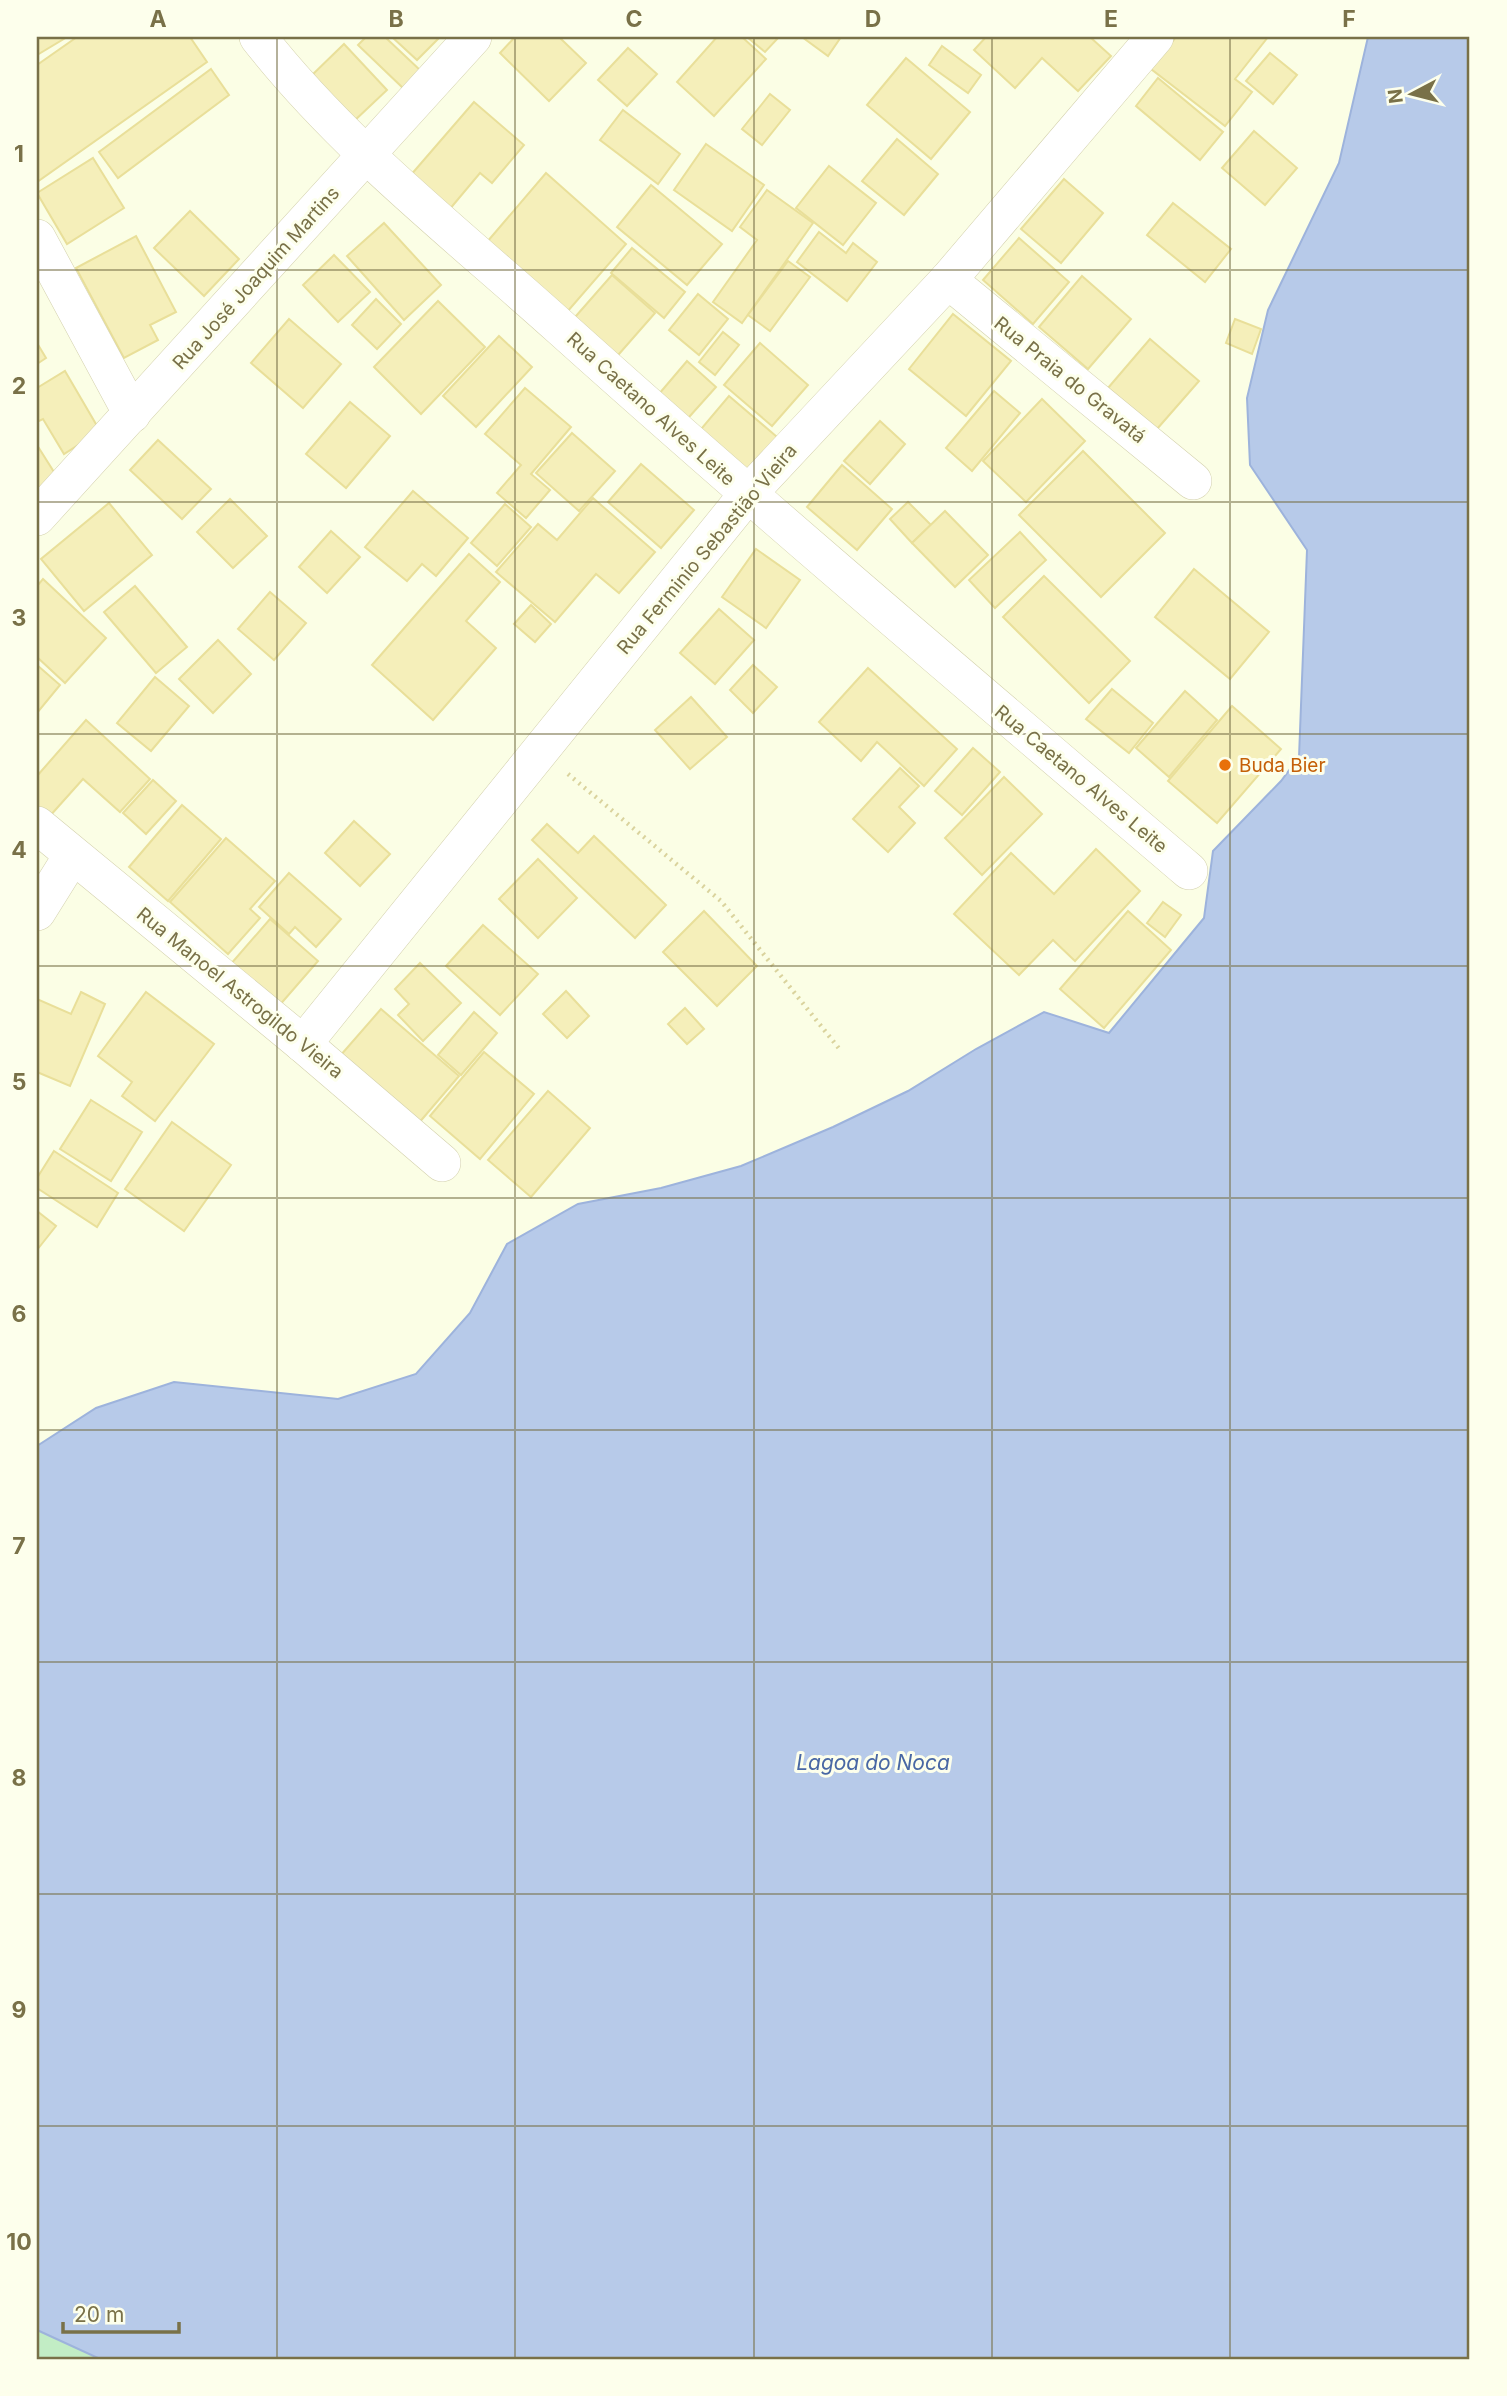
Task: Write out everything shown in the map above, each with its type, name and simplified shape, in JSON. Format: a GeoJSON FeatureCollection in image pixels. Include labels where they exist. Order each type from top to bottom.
{"type":"FeatureCollection","features":[{"type":"Feature","properties":{"kind":"street","name":"Rua Caetano Alves Leite"},"geometry":{"type":"LineString","coordinates":[[258,37],[296,86],[368,155],[747,495],[1189,871]]}},
{"type":"Feature","properties":{"kind":"street","name":"Rua José Joaquim Martins"},"geometry":{"type":"LineString","coordinates":[[37,517],[473,37]]}},
{"type":"Feature","properties":{"kind":"street","name":"Rua Ferminio Sebastião Vieira"},"geometry":{"type":"LineString","coordinates":[[303,1044],[747,495],[948,280],[1155,37]]}},
{"type":"Feature","properties":{"kind":"street"},"geometry":{"type":"LineString","coordinates":[[37,238],[132,414]]}},
{"type":"Feature","properties":{"kind":"street","name":"Rua Praia do Gravatá"},"geometry":{"type":"LineString","coordinates":[[948,280],[1193,481]]}},
{"type":"Feature","properties":{"kind":"street","name":"Rua Manoel Astrogildo Vieira"},"geometry":{"type":"LineString","coordinates":[[37,825],[303,1044],[442,1163]]}},
{"type":"Feature","properties":{"kind":"street"},"geometry":{"type":"LineString","coordinates":[[37,912],[72,856]]}},
{"type":"Feature","properties":{"kind":"path"},"geometry":{"type":"LineString","coordinates":[[541,751],[721,901],[841,1051]]}},
{"type":"Feature","properties":{"kind":"green space"},"geometry":{"type":"Polygon","coordinates":[[[37,2330],[100,2359],[37,2359],[37,2330]]]}},
{"type":"Feature","properties":{"kind":"water","name":"Lagoa do Noca"},"geometry":{"type":"Polygon","coordinates":[[[1368,37],[1470,37],[1470,2359],[100,2359],[37,2330],[37,1446],[96,1408],[174,1382],[338,1399],[416,1374],[470,1313],[507,1244],[578,1204],[661,1188],[741,1166],[833,1127],[908,1091],[976,1049],[1044,1012],[1109,1033],[1204,918],[1213,851],[1281,781],[1299,757],[1307,550],[1250,465],[1247,398],[1268,310],[1339,163],[1368,37]]]}},
{"type":"Feature","properties":{"kind":"building"},"geometry":{"type":"Polygon","coordinates":[[[37,37],[67,37],[37,55],[37,37]]]}},
{"type":"Feature","properties":{"kind":"building"},"geometry":{"type":"Polygon","coordinates":[[[77,37],[190,37],[207,62],[37,182],[37,65],[77,37]]]}},
{"type":"Feature","properties":{"kind":"building"},"geometry":{"type":"Polygon","coordinates":[[[366,37],[385,37],[421,71],[404,89],[358,45],[366,37]]]}},
{"type":"Feature","properties":{"kind":"building"},"geometry":{"type":"Polygon","coordinates":[[[392,37],[440,37],[417,60],[392,37]]]}},
{"type":"Feature","properties":{"kind":"building"},"geometry":{"type":"Polygon","coordinates":[[[515,37],[559,37],[586,63],[549,101],[500,53],[515,37]]]}},
{"type":"Feature","properties":{"kind":"building"},"geometry":{"type":"Polygon","coordinates":[[[717,37],[742,37],[766,59],[714,116],[677,82],[717,37]]]}},
{"type":"Feature","properties":{"kind":"building"},"geometry":{"type":"Polygon","coordinates":[[[747,37],[779,37],[765,52],[747,37]]]}},
{"type":"Feature","properties":{"kind":"building"},"geometry":{"type":"Polygon","coordinates":[[[802,37],[841,37],[828,56],[802,37]]]}},
{"type":"Feature","properties":{"kind":"building"},"geometry":{"type":"Polygon","coordinates":[[[986,37],[1090,37],[1111,56],[1078,91],[1042,58],[1015,88],[974,50],[986,37]]]}},
{"type":"Feature","properties":{"kind":"building"},"geometry":{"type":"Polygon","coordinates":[[[1176,37],[1268,37],[1235,79],[1252,92],[1225,126],[1151,69],[1176,37]]]}},
{"type":"Feature","properties":{"kind":"building"},"geometry":{"type":"Polygon","coordinates":[[[344,44],[387,90],[353,122],[310,77],[344,44]]]}},
{"type":"Feature","properties":{"kind":"building"},"geometry":{"type":"Polygon","coordinates":[[[942,46],[981,75],[968,93],[929,65],[942,46]]]}},
{"type":"Feature","properties":{"kind":"building"},"geometry":{"type":"Polygon","coordinates":[[[628,48],[657,74],[627,106],[598,80],[628,48]]]}},
{"type":"Feature","properties":{"kind":"building"},"geometry":{"type":"Polygon","coordinates":[[[1270,53],[1297,75],[1273,104],[1246,81],[1270,53]]]}},
{"type":"Feature","properties":{"kind":"building"},"geometry":{"type":"Polygon","coordinates":[[[906,58],[970,112],[931,159],[867,105],[906,58]]]}},
{"type":"Feature","properties":{"kind":"building"},"geometry":{"type":"Polygon","coordinates":[[[211,69],[229,95],[118,178],[99,152],[211,69]]]}},
{"type":"Feature","properties":{"kind":"building"},"geometry":{"type":"Polygon","coordinates":[[[1158,78],[1223,132],[1200,160],[1136,106],[1158,78]]]}},
{"type":"Feature","properties":{"kind":"building"},"geometry":{"type":"Polygon","coordinates":[[[770,94],[790,110],[762,145],[742,129],[770,94]]]}},
{"type":"Feature","properties":{"kind":"building"},"geometry":{"type":"Polygon","coordinates":[[[474,102],[524,145],[492,183],[480,173],[449,210],[410,176],[474,102]]]}},
{"type":"Feature","properties":{"kind":"building"},"geometry":{"type":"Polygon","coordinates":[[[623,110],[680,154],[658,184],[600,140],[623,110]]]}},
{"type":"Feature","properties":{"kind":"building"},"geometry":{"type":"Polygon","coordinates":[[[1254,131],[1297,168],[1265,205],[1222,168],[1254,131]]]}},
{"type":"Feature","properties":{"kind":"building"},"geometry":{"type":"Polygon","coordinates":[[[897,139],[938,174],[904,215],[862,181],[897,139]]]}},
{"type":"Feature","properties":{"kind":"building"},"geometry":{"type":"Polygon","coordinates":[[[706,144],[764,185],[732,231],[674,190],[706,144]]]}},
{"type":"Feature","properties":{"kind":"building"},"geometry":{"type":"Polygon","coordinates":[[[93,158],[124,208],[67,244],[37,193],[93,158]]]}},
{"type":"Feature","properties":{"kind":"building"},"geometry":{"type":"Polygon","coordinates":[[[829,166],[876,203],[843,245],[796,208],[829,166]]]}},
{"type":"Feature","properties":{"kind":"building"},"geometry":{"type":"Polygon","coordinates":[[[546,173],[626,244],[567,312],[487,242],[546,173]]]}},
{"type":"Feature","properties":{"kind":"building"},"geometry":{"type":"Polygon","coordinates":[[[1064,179],[1103,213],[1061,263],[1021,229],[1064,179]]]}},
{"type":"Feature","properties":{"kind":"building"},"geometry":{"type":"Polygon","coordinates":[[[651,185],[722,244],[687,285],[617,227],[651,185]]]}},
{"type":"Feature","properties":{"kind":"building"},"geometry":{"type":"Polygon","coordinates":[[[767,190],[813,223],[742,323],[713,302],[757,240],[740,227],[767,190]]]}},
{"type":"Feature","properties":{"kind":"building"},"geometry":{"type":"Polygon","coordinates":[[[1173,203],[1231,249],[1205,282],[1147,235],[1173,203]]]}},
{"type":"Feature","properties":{"kind":"building"},"geometry":{"type":"Polygon","coordinates":[[[190,211],[239,259],[204,296],[154,248],[190,211]]]}},
{"type":"Feature","properties":{"kind":"building"},"geometry":{"type":"Polygon","coordinates":[[[384,223],[441,285],[404,320],[347,256],[384,223]]]}},
{"type":"Feature","properties":{"kind":"building"},"geometry":{"type":"Polygon","coordinates":[[[819,232],[846,253],[853,243],[877,262],[847,301],[797,262],[819,232]]]}},
{"type":"Feature","properties":{"kind":"building"},"geometry":{"type":"Polygon","coordinates":[[[136,236],[176,312],[150,325],[158,340],[124,358],[76,268],[136,236]]]}},
{"type":"Feature","properties":{"kind":"building"},"geometry":{"type":"Polygon","coordinates":[[[1019,238],[1069,282],[1033,324],[983,280],[1019,238]]]}},
{"type":"Feature","properties":{"kind":"building"},"geometry":{"type":"Polygon","coordinates":[[[632,248],[685,292],[664,318],[611,273],[632,248]]]}},
{"type":"Feature","properties":{"kind":"building"},"geometry":{"type":"Polygon","coordinates":[[[334,255],[370,292],[338,322],[303,285],[334,255]]]}},
{"type":"Feature","properties":{"kind":"building"},"geometry":{"type":"Polygon","coordinates":[[[788,261],[810,277],[770,331],[748,315],[788,261]]]}},
{"type":"Feature","properties":{"kind":"building"},"geometry":{"type":"Polygon","coordinates":[[[612,275],[655,313],[612,362],[569,324],[612,275]]]}},
{"type":"Feature","properties":{"kind":"building"},"geometry":{"type":"Polygon","coordinates":[[[1082,276],[1131,319],[1088,369],[1039,327],[1082,276]]]}},
{"type":"Feature","properties":{"kind":"building"},"geometry":{"type":"Polygon","coordinates":[[[698,294],[728,319],[699,355],[669,330],[698,294]]]}},
{"type":"Feature","properties":{"kind":"building"},"geometry":{"type":"Polygon","coordinates":[[[376,299],[401,324],[377,349],[352,325],[376,299]]]}},
{"type":"Feature","properties":{"kind":"building"},"geometry":{"type":"Polygon","coordinates":[[[438,301],[485,347],[421,414],[374,367],[438,301]]]}},
{"type":"Feature","properties":{"kind":"building"},"geometry":{"type":"Polygon","coordinates":[[[953,314],[1011,361],[966,416],[909,369],[953,314]]]}},
{"type":"Feature","properties":{"kind":"building"},"geometry":{"type":"Polygon","coordinates":[[[289,319],[341,364],[303,408],[251,363],[289,319]]]}},
{"type":"Feature","properties":{"kind":"building"},"geometry":{"type":"Polygon","coordinates":[[[1235,319],[1261,329],[1252,354],[1226,343],[1235,319]]]}},
{"type":"Feature","properties":{"kind":"building"},"geometry":{"type":"Polygon","coordinates":[[[723,332],[739,345],[715,375],[699,362],[723,332]]]}},
{"type":"Feature","properties":{"kind":"building"},"geometry":{"type":"Polygon","coordinates":[[[499,336],[532,367],[476,427],[443,396],[499,336]]]}},
{"type":"Feature","properties":{"kind":"building"},"geometry":{"type":"Polygon","coordinates":[[[1150,339],[1199,381],[1157,429],[1108,388],[1150,339]]]}},
{"type":"Feature","properties":{"kind":"building"},"geometry":{"type":"Polygon","coordinates":[[[37,343],[46,358],[37,364],[37,343]]]}},
{"type":"Feature","properties":{"kind":"building"},"geometry":{"type":"Polygon","coordinates":[[[760,343],[808,385],[772,426],[724,385],[760,343]]]}},
{"type":"Feature","properties":{"kind":"building"},"geometry":{"type":"Polygon","coordinates":[[[687,361],[716,387],[681,426],[653,401],[687,361]]]}},
{"type":"Feature","properties":{"kind":"building"},"geometry":{"type":"Polygon","coordinates":[[[65,371],[100,431],[64,454],[43,419],[37,422],[37,388],[65,371]]]}},
{"type":"Feature","properties":{"kind":"building"},"geometry":{"type":"Polygon","coordinates":[[[525,388],[571,427],[531,474],[550,490],[526,518],[497,493],[521,465],[485,434],[525,388]]]}},
{"type":"Feature","properties":{"kind":"building"},"geometry":{"type":"Polygon","coordinates":[[[994,391],[1020,413],[972,471],[946,448],[994,391]]]}},
{"type":"Feature","properties":{"kind":"building"},"geometry":{"type":"Polygon","coordinates":[[[729,396],[783,442],[751,480],[696,435],[729,396]]]}},
{"type":"Feature","properties":{"kind":"building"},"geometry":{"type":"Polygon","coordinates":[[[1042,399],[1085,441],[1026,502],[983,461],[1042,399]]]}},
{"type":"Feature","properties":{"kind":"building"},"geometry":{"type":"Polygon","coordinates":[[[350,402],[390,436],[346,488],[306,454],[350,402]]]}},
{"type":"Feature","properties":{"kind":"building"},"geometry":{"type":"Polygon","coordinates":[[[880,421],[905,444],[870,484],[844,461],[880,421]]]}},
{"type":"Feature","properties":{"kind":"building"},"geometry":{"type":"Polygon","coordinates":[[[572,433],[615,471],[579,511],[536,473],[572,433]]]}},
{"type":"Feature","properties":{"kind":"building"},"geometry":{"type":"Polygon","coordinates":[[[158,440],[211,489],[182,519],[130,470],[158,440]]]}},
{"type":"Feature","properties":{"kind":"building"},"geometry":{"type":"Polygon","coordinates":[[[37,445],[59,480],[37,494],[37,445]]]}},
{"type":"Feature","properties":{"kind":"building"},"geometry":{"type":"Polygon","coordinates":[[[1083,451],[1165,533],[1101,597],[1019,515],[1083,451]]]}},
{"type":"Feature","properties":{"kind":"building"},"geometry":{"type":"Polygon","coordinates":[[[641,464],[694,510],[661,548],[608,502],[641,464]]]}},
{"type":"Feature","properties":{"kind":"building"},"geometry":{"type":"Polygon","coordinates":[[[842,465],[892,509],[857,550],[807,507],[842,465]]]}},
{"type":"Feature","properties":{"kind":"building"},"geometry":{"type":"Polygon","coordinates":[[[413,491],[468,538],[436,576],[422,564],[407,581],[365,547],[413,491]]]}},
{"type":"Feature","properties":{"kind":"building"},"geometry":{"type":"Polygon","coordinates":[[[593,498],[655,552],[619,593],[596,574],[555,622],[496,572],[538,524],[557,540],[593,498]]]}},
{"type":"Feature","properties":{"kind":"building"},"geometry":{"type":"Polygon","coordinates":[[[230,499],[267,536],[233,568],[197,532],[230,499]]]}},
{"type":"Feature","properties":{"kind":"building"},"geometry":{"type":"Polygon","coordinates":[[[908,502],[931,525],[912,543],[890,519],[908,502]]]}},
{"type":"Feature","properties":{"kind":"building"},"geometry":{"type":"Polygon","coordinates":[[[109,503],[152,555],[84,611],[41,559],[109,503]]]}},
{"type":"Feature","properties":{"kind":"building"},"geometry":{"type":"Polygon","coordinates":[[[505,504],[531,527],[497,566],[471,543],[505,504]]]}},
{"type":"Feature","properties":{"kind":"building"},"geometry":{"type":"Polygon","coordinates":[[[945,511],[988,555],[955,587],[912,543],[945,511]]]}},
{"type":"Feature","properties":{"kind":"building"},"geometry":{"type":"Polygon","coordinates":[[[331,531],[360,557],[327,593],[299,567],[331,531]]]}},
{"type":"Feature","properties":{"kind":"building"},"geometry":{"type":"Polygon","coordinates":[[[1020,532],[1046,560],[995,608],[969,580],[1020,532]]]}},
{"type":"Feature","properties":{"kind":"building"},"geometry":{"type":"Polygon","coordinates":[[[756,549],[800,580],[766,628],[722,597],[756,549]]]}},
{"type":"Feature","properties":{"kind":"building"},"geometry":{"type":"Polygon","coordinates":[[[469,554],[500,582],[466,621],[496,648],[433,720],[372,665],[469,554]]]}},
{"type":"Feature","properties":{"kind":"building"},"geometry":{"type":"Polygon","coordinates":[[[1194,569],[1269,632],[1230,679],[1155,617],[1194,569]]]}},
{"type":"Feature","properties":{"kind":"building"},"geometry":{"type":"Polygon","coordinates":[[[1044,576],[1130,661],[1089,703],[1003,617],[1044,576]]]}},
{"type":"Feature","properties":{"kind":"building"},"geometry":{"type":"Polygon","coordinates":[[[43,579],[106,638],[65,683],[37,657],[37,586],[43,579]]]}},
{"type":"Feature","properties":{"kind":"building"},"geometry":{"type":"Polygon","coordinates":[[[135,586],[187,647],[156,673],[104,612],[135,586]]]}},
{"type":"Feature","properties":{"kind":"building"},"geometry":{"type":"Polygon","coordinates":[[[270,592],[306,623],[274,660],[238,629],[270,592]]]}},
{"type":"Feature","properties":{"kind":"building"},"geometry":{"type":"Polygon","coordinates":[[[531,605],[551,624],[535,642],[514,624],[531,605]]]}},
{"type":"Feature","properties":{"kind":"building"},"geometry":{"type":"Polygon","coordinates":[[[719,609],[754,640],[715,684],[680,653],[719,609]]]}},
{"type":"Feature","properties":{"kind":"building"},"geometry":{"type":"Polygon","coordinates":[[[218,640],[251,674],[213,713],[179,679],[218,640]]]}},
{"type":"Feature","properties":{"kind":"building"},"geometry":{"type":"Polygon","coordinates":[[[37,665],[60,685],[37,713],[37,665]]]}},
{"type":"Feature","properties":{"kind":"building"},"geometry":{"type":"Polygon","coordinates":[[[753,665],[777,687],[753,713],[730,690],[753,665]]]}},
{"type":"Feature","properties":{"kind":"building"},"geometry":{"type":"Polygon","coordinates":[[[868,668],[957,749],[924,786],[877,742],[861,761],[819,722],[868,668]]]}},
{"type":"Feature","properties":{"kind":"building"},"geometry":{"type":"Polygon","coordinates":[[[155,677],[189,706],[151,751],[117,723],[155,677]]]}},
{"type":"Feature","properties":{"kind":"building"},"geometry":{"type":"Polygon","coordinates":[[[1112,689],[1153,723],[1129,753],[1086,719],[1112,689]]]}},
{"type":"Feature","properties":{"kind":"building"},"geometry":{"type":"Polygon","coordinates":[[[1185,691],[1217,720],[1169,777],[1136,748],[1185,691]]]}},
{"type":"Feature","properties":{"kind":"building"},"geometry":{"type":"Polygon","coordinates":[[[691,697],[727,737],[690,769],[655,730],[691,697]]]}},
{"type":"Feature","properties":{"kind":"building","name":"Buda Bier"},"geometry":{"type":"Polygon","coordinates":[[[1232,706],[1281,749],[1217,823],[1168,781],[1232,706]]]}},
{"type":"Feature","properties":{"kind":"building"},"geometry":{"type":"Polygon","coordinates":[[[86,720],[150,779],[120,812],[83,779],[49,817],[37,806],[37,776],[86,720]]]}},
{"type":"Feature","properties":{"kind":"building"},"geometry":{"type":"Polygon","coordinates":[[[973,748],[1000,772],[962,815],[935,791],[973,748]]]}},
{"type":"Feature","properties":{"kind":"building"},"geometry":{"type":"Polygon","coordinates":[[[900,768],[919,786],[899,807],[915,823],[888,852],[853,819],[900,768]]]}},
{"type":"Feature","properties":{"kind":"building"},"geometry":{"type":"Polygon","coordinates":[[[1004,777],[1042,814],[982,875],[945,838],[1004,777]]]}},
{"type":"Feature","properties":{"kind":"building"},"geometry":{"type":"Polygon","coordinates":[[[153,780],[176,801],[146,834],[123,813],[153,780]]]}},
{"type":"Feature","properties":{"kind":"building"},"geometry":{"type":"Polygon","coordinates":[[[182,805],[221,839],[168,901],[129,867],[182,805]]]}},
{"type":"Feature","properties":{"kind":"building"},"geometry":{"type":"Polygon","coordinates":[[[354,821],[390,854],[360,886],[325,853],[354,821]]]}},
{"type":"Feature","properties":{"kind":"building"},"geometry":{"type":"Polygon","coordinates":[[[547,824],[578,853],[594,836],[666,905],[635,938],[532,840],[547,824]]]}},
{"type":"Feature","properties":{"kind":"building"},"geometry":{"type":"Polygon","coordinates":[[[226,838],[275,881],[250,909],[260,918],[228,954],[170,902],[226,838]]]}},
{"type":"Feature","properties":{"kind":"building"},"geometry":{"type":"Polygon","coordinates":[[[1096,849],[1140,891],[1075,961],[1053,940],[1019,975],[954,914],[1011,853],[1054,894],[1096,849]]]}},
{"type":"Feature","properties":{"kind":"building"},"geometry":{"type":"Polygon","coordinates":[[[538,859],[577,898],[538,938],[499,899],[538,859]]]}},
{"type":"Feature","properties":{"kind":"building"},"geometry":{"type":"Polygon","coordinates":[[[289,873],[341,919],[316,947],[295,927],[289,934],[259,907],[289,873]]]}},
{"type":"Feature","properties":{"kind":"building"},"geometry":{"type":"Polygon","coordinates":[[[1163,902],[1181,915],[1165,937],[1147,923],[1163,902]]]}},
{"type":"Feature","properties":{"kind":"building"},"geometry":{"type":"Polygon","coordinates":[[[704,911],[757,966],[717,1006],[663,952],[704,911]]]}},
{"type":"Feature","properties":{"kind":"building"},"geometry":{"type":"Polygon","coordinates":[[[1128,911],[1171,950],[1104,1028],[1060,989],[1128,911]]]}},
{"type":"Feature","properties":{"kind":"building"},"geometry":{"type":"Polygon","coordinates":[[[270,919],[318,961],[278,1007],[230,965],[270,919]]]}},
{"type":"Feature","properties":{"kind":"building"},"geometry":{"type":"Polygon","coordinates":[[[483,925],[538,974],[500,1015],[446,966],[483,925]]]}},
{"type":"Feature","properties":{"kind":"building"},"geometry":{"type":"Polygon","coordinates":[[[420,963],[461,1003],[423,1041],[398,1015],[409,1004],[395,989],[420,963]]]}},
{"type":"Feature","properties":{"kind":"building"},"geometry":{"type":"Polygon","coordinates":[[[566,991],[589,1016],[567,1038],[543,1014],[566,991]]]}},
{"type":"Feature","properties":{"kind":"building"},"geometry":{"type":"Polygon","coordinates":[[[81,992],[105,1004],[70,1086],[37,1072],[37,999],[71,1014],[81,992]]]}},
{"type":"Feature","properties":{"kind":"building"},"geometry":{"type":"Polygon","coordinates":[[[146,992],[214,1044],[155,1121],[122,1096],[132,1082],[98,1056],[146,992]]]}},
{"type":"Feature","properties":{"kind":"building"},"geometry":{"type":"Polygon","coordinates":[[[685,1008],[704,1029],[687,1044],[668,1024],[685,1008]]]}},
{"type":"Feature","properties":{"kind":"building"},"geometry":{"type":"Polygon","coordinates":[[[381,1009],[459,1076],[418,1124],[340,1056],[381,1009]]]}},
{"type":"Feature","properties":{"kind":"building"},"geometry":{"type":"Polygon","coordinates":[[[474,1012],[497,1033],[461,1075],[438,1055],[474,1012]]]}},
{"type":"Feature","properties":{"kind":"building"},"geometry":{"type":"Polygon","coordinates":[[[484,1052],[534,1094],[480,1159],[430,1116],[484,1052]]]}},
{"type":"Feature","properties":{"kind":"building"},"geometry":{"type":"Polygon","coordinates":[[[548,1091],[590,1128],[531,1197],[488,1160],[548,1091]]]}},
{"type":"Feature","properties":{"kind":"building"},"geometry":{"type":"Polygon","coordinates":[[[91,1100],[142,1132],[111,1181],[60,1149],[91,1100]]]}},
{"type":"Feature","properties":{"kind":"building"},"geometry":{"type":"Polygon","coordinates":[[[172,1122],[231,1165],[184,1231],[125,1189],[172,1122]]]}},
{"type":"Feature","properties":{"kind":"building"},"geometry":{"type":"Polygon","coordinates":[[[54,1151],[118,1193],[97,1227],[37,1188],[37,1178],[54,1151]]]}},
{"type":"Feature","properties":{"kind":"building"},"geometry":{"type":"Polygon","coordinates":[[[37,1211],[56,1226],[37,1250],[37,1211]]]}},
{"type":"Feature","properties":{"kind":"place","name":"Buda Bier"},"geometry":{"type":"Point","coordinates":[1225,765]}}]}
